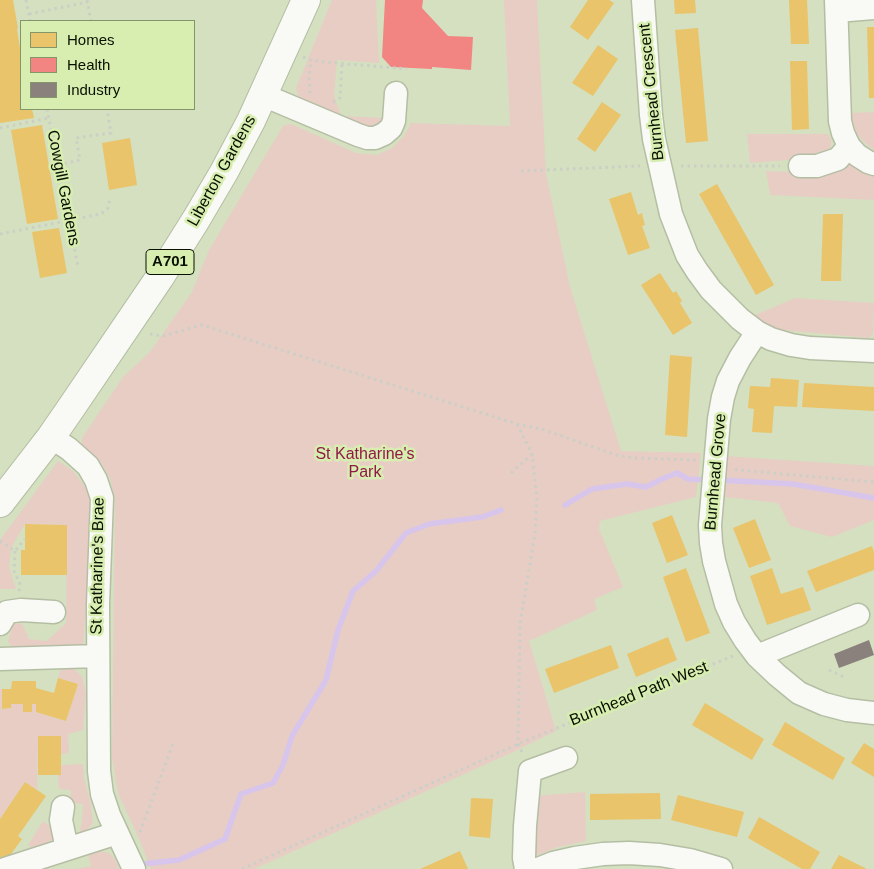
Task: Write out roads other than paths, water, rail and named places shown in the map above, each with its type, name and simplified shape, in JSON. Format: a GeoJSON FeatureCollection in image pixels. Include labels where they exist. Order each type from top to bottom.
{"type":"FeatureCollection","features":[{"type":"Feature","properties":{"kind":"main road","name":"Liberton Gardens"},"geometry":{"type":"LineString","coordinates":[[0,503],[50,437],[124,330],[160,277],[215,188],[251,121],[306,0]]}},
{"type":"Feature","properties":{"kind":"street","name":"Burnhead Crescent"},"geometry":{"type":"LineString","coordinates":[[643,0],[651,115],[660,165],[671,214],[687,255],[697,271],[718,297],[740,319],[757,332],[771,339],[810,348],[874,351]]}},
{"type":"Feature","properties":{"kind":"street"},"geometry":{"type":"LineString","coordinates":[[874,8],[837,6],[840,121],[849,146],[857,155],[874,164]]}},
{"type":"Feature","properties":{"kind":"street"},"geometry":{"type":"LineString","coordinates":[[263,95],[358,135],[375,138],[384,134],[394,121],[396,94]]}},
{"type":"Feature","properties":{"kind":"street"},"geometry":{"type":"LineString","coordinates":[[800,166],[817,166],[838,159],[849,146]]}},
{"type":"Feature","properties":{"kind":"street","name":"Burnhead Grove"},"geometry":{"type":"LineString","coordinates":[[757,332],[728,381],[720,412],[710,525],[714,562],[726,604],[745,640],[758,656],[799,693],[824,704],[874,714]]}},
{"type":"Feature","properties":{"kind":"street","name":"St Katharine's Brae"},"geometry":{"type":"LineString","coordinates":[[50,437],[69,449],[88,466],[96,480],[102,498],[98,604],[99,771],[102,794],[109,815],[132,865]]}},
{"type":"Feature","properties":{"kind":"street"},"geometry":{"type":"LineString","coordinates":[[0,624],[8,612],[18,610],[54,612]]}},
{"type":"Feature","properties":{"kind":"street"},"geometry":{"type":"LineString","coordinates":[[758,656],[858,615]]}},
{"type":"Feature","properties":{"kind":"street","name":"St Katharine's Brae"},"geometry":{"type":"LineString","coordinates":[[0,659],[98,656]]}},
{"type":"Feature","properties":{"kind":"street"},"geometry":{"type":"LineString","coordinates":[[526,869],[524,858],[525,826],[530,771],[566,758]]}},
{"type":"Feature","properties":{"kind":"street"},"geometry":{"type":"LineString","coordinates":[[63,807],[61,820],[67,849]]}},
{"type":"Feature","properties":{"kind":"street"},"geometry":{"type":"LineString","coordinates":[[5,869],[117,833]]}},
{"type":"Feature","properties":{"kind":"street"},"geometry":{"type":"LineString","coordinates":[[538,869],[575,858],[629,853],[660,855],[690,860],[721,869]]}},
{"type":"Feature","properties":{"kind":"waterway"},"geometry":{"type":"LineString","coordinates":[[565,505],[592,489],[627,484],[646,487],[677,473],[688,479],[708,480]]}},
{"type":"Feature","properties":{"kind":"waterway"},"geometry":{"type":"LineString","coordinates":[[718,480],[793,484],[874,498]]}},
{"type":"Feature","properties":{"kind":"waterway"},"geometry":{"type":"LineString","coordinates":[[139,866],[142,864],[179,860],[225,839],[241,794],[273,783],[283,765],[292,736],[326,680],[338,630],[353,591],[376,571],[406,533],[429,524],[482,517],[501,510]]}},
{"type":"Feature","properties":{"kind":"park label","name":"St Katharine's Park"},"geometry":{"type":"Point","coordinates":[365,464]}}]}
